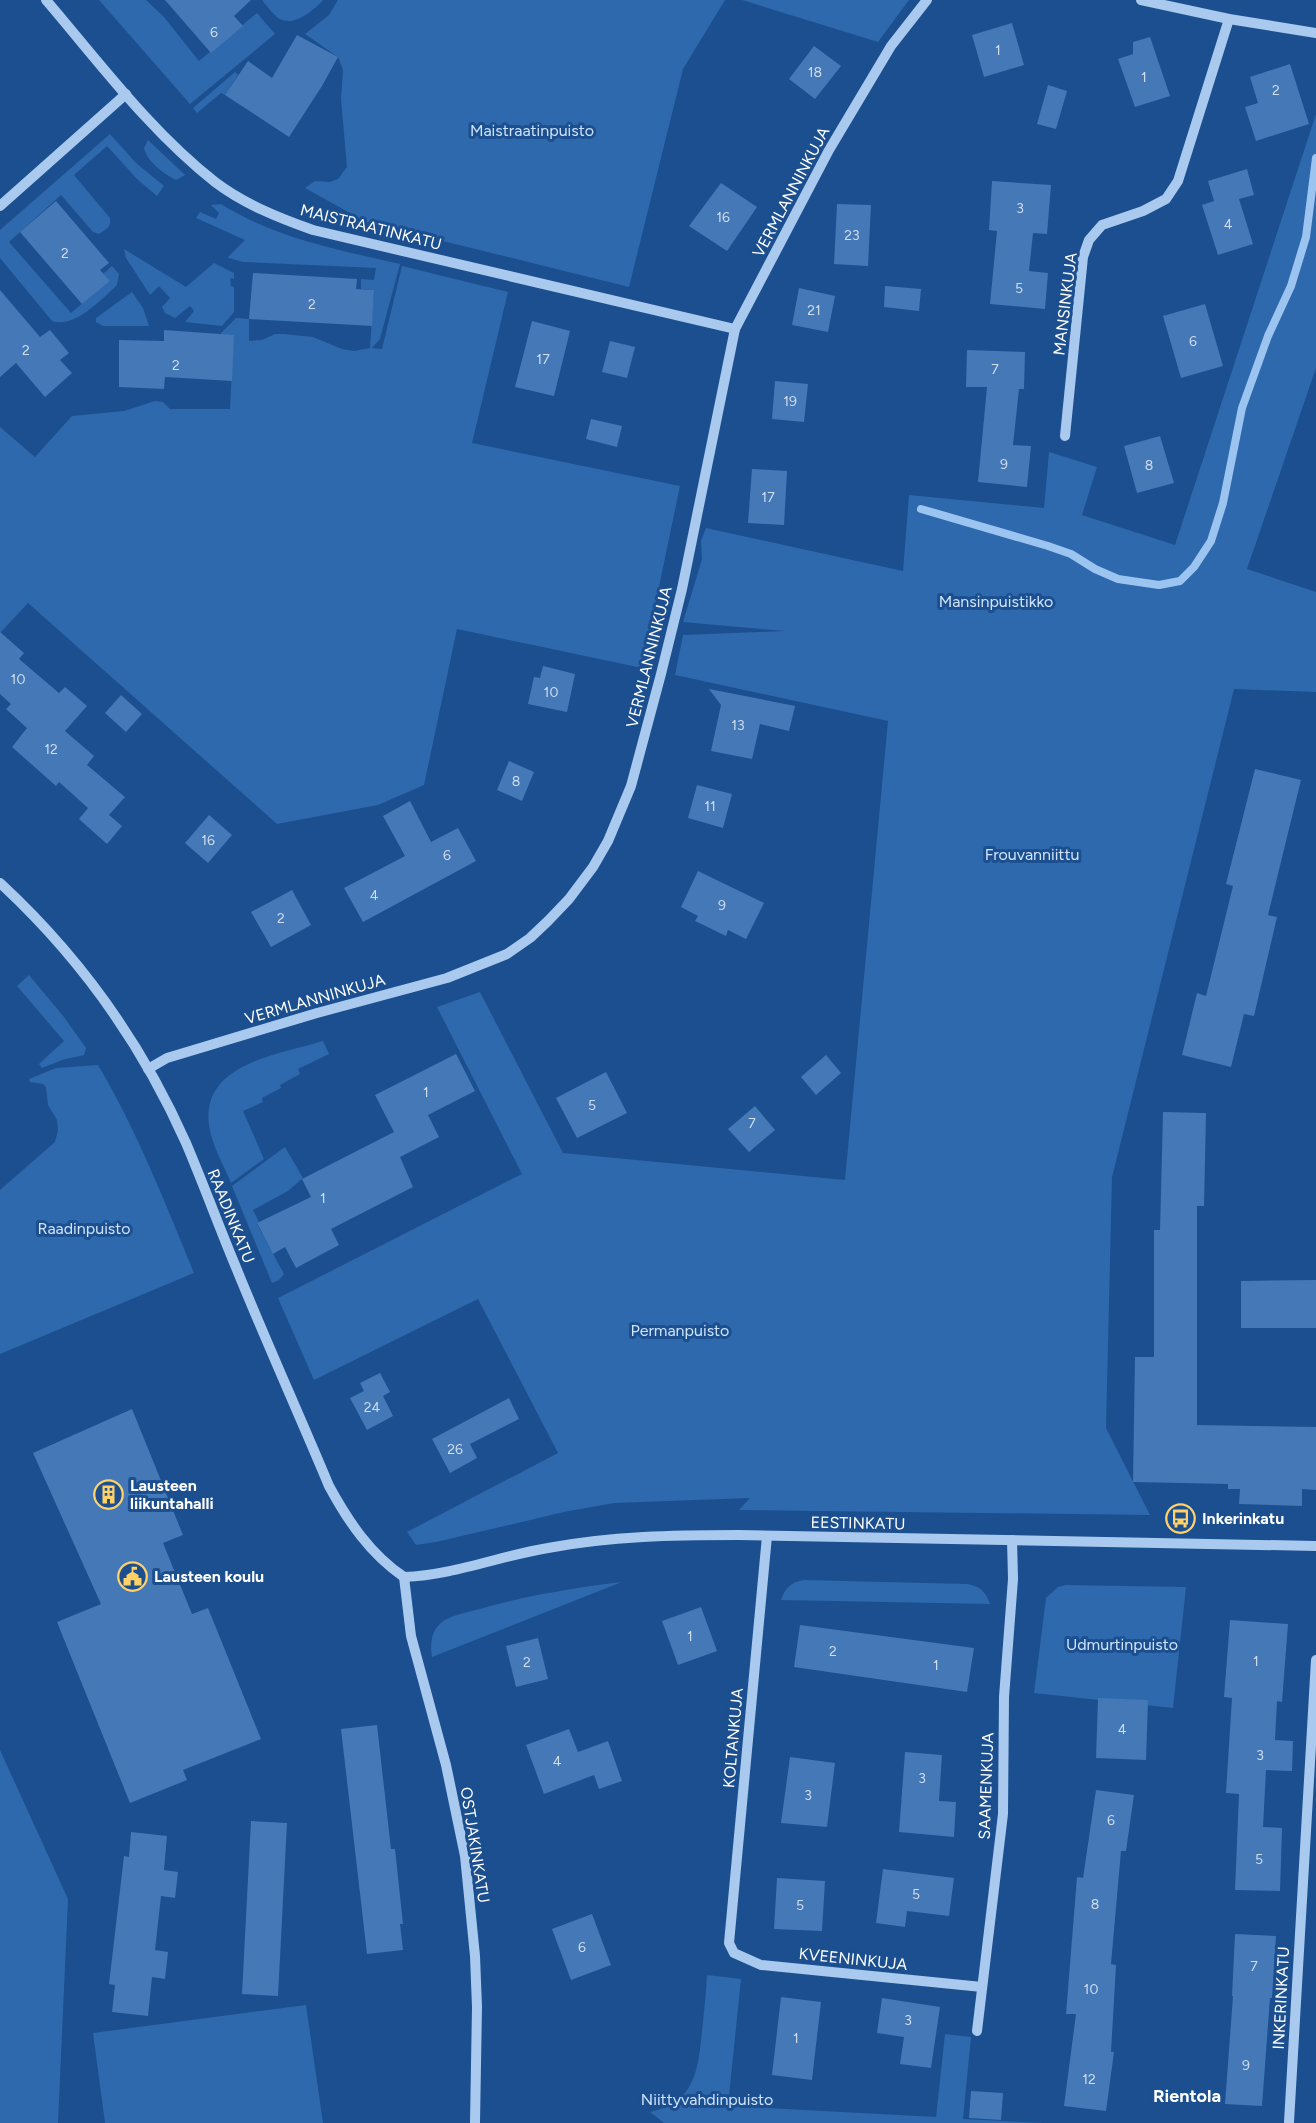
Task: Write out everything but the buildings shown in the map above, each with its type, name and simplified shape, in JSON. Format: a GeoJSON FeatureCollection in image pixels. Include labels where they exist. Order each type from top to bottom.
{"type":"FeatureCollection","features":[{"type":"Feature","properties":{"kind":"street","name":"MAISTRAATINKATU"},"geometry":{"type":"LineString","coordinates":[[46,0],[153,124],[216,183],[279,218],[345,238],[735,329]]}},
{"type":"Feature","properties":{"kind":"street","name":"VERMLANNINKUJA"},"geometry":{"type":"LineString","coordinates":[[148,1070],[167,1058],[317,1013],[447,978],[507,954],[530,938],[569,899],[593,867],[608,841],[631,786],[682,589],[735,329],[829,150],[891,46],[927,0]]}},
{"type":"Feature","properties":{"kind":"street"},"geometry":{"type":"LineString","coordinates":[[1141,0],[1229,19],[1316,33]]}},
{"type":"Feature","properties":{"kind":"street","name":"MANSINKUJA"},"geometry":{"type":"LineString","coordinates":[[1065,436],[1083,257],[1089,240],[1102,225],[1143,211],[1166,199],[1178,181],[1229,19]]}},
{"type":"Feature","properties":{"kind":"street"},"geometry":{"type":"LineString","coordinates":[[0,206],[126,94]]}},
{"type":"Feature","properties":{"kind":"street","name":"RAADINKATU"},"geometry":{"type":"LineString","coordinates":[[0,883],[52,934],[116,1015],[148,1070],[185,1142],[329,1486],[347,1519],[362,1538],[378,1557],[404,1577]]}},
{"type":"Feature","properties":{"kind":"street","name":"EESTINKATU"},"geometry":{"type":"LineString","coordinates":[[404,1577],[428,1576],[545,1548],[590,1541],[680,1536],[1316,1546]]}},
{"type":"Feature","properties":{"kind":"street","name":"KOLTANKUJA"},"geometry":{"type":"LineString","coordinates":[[729,1943],[767,1536]]}},
{"type":"Feature","properties":{"kind":"street","name":"SAAMENKUJA"},"geometry":{"type":"LineString","coordinates":[[977,2031],[1003,1814],[1004,1697],[1013,1579],[1012,1540]]}},
{"type":"Feature","properties":{"kind":"street","name":"OSTJAKINKATU"},"geometry":{"type":"LineString","coordinates":[[404,1577],[411,1636],[446,1765],[465,1856],[476,1956],[476,2123]]}},
{"type":"Feature","properties":{"kind":"street","name":"INKERINKATU"},"geometry":{"type":"LineString","coordinates":[[1289,2122],[1316,1660]]}},
{"type":"Feature","properties":{"kind":"street","name":"KVEENINKUJA"},"geometry":{"type":"LineString","coordinates":[[729,1943],[734,1953],[761,1965],[982,1987]]}},
{"type":"Feature","properties":{"kind":"green space"},"geometry":{"type":"Polygon","coordinates":[[[99,0],[146,0],[164,17],[199,61],[257,13],[275,34],[190,104],[99,0]]]}},
{"type":"Feature","properties":{"kind":"green space"},"geometry":{"type":"Polygon","coordinates":[[[262,0],[323,0],[302,17],[284,21],[278,18],[262,0]]]}},
{"type":"Feature","properties":{"kind":"green space","name":"Maistraatinpuisto"},"geometry":{"type":"Polygon","coordinates":[[[338,0],[725,0],[683,69],[629,287],[366,222],[305,188],[315,181],[330,182],[338,179],[347,167],[341,99],[343,70],[338,57],[305,34],[329,15],[338,0]]]}},
{"type":"Feature","properties":{"kind":"green space"},"geometry":{"type":"Polygon","coordinates":[[[742,0],[909,0],[878,42],[742,0]]]}},
{"type":"Feature","properties":{"kind":"green space"},"geometry":{"type":"Polygon","coordinates":[[[235,72],[238,75],[225,95],[221,93],[197,113],[193,108],[235,72]]]}},
{"type":"Feature","properties":{"kind":"green space"},"geometry":{"type":"Polygon","coordinates":[[[1316,114],[1316,368],[1247,569],[1316,592],[1316,692],[1234,689],[1112,1177],[1106,1428],[1150,1515],[739,1510],[750,1498],[614,1503],[416,1545],[407,1532],[558,1453],[478,1299],[314,1380],[278,1298],[522,1174],[437,1007],[480,992],[563,1153],[845,1180],[888,721],[675,675],[683,635],[785,631],[683,622],[702,559],[701,541],[706,528],[903,571],[909,495],[1044,508],[1049,452],[1097,467],[1082,515],[1175,545],[1316,114]]]}},
{"type":"Feature","properties":{"kind":"green space"},"geometry":{"type":"Polygon","coordinates":[[[110,134],[136,163],[164,186],[157,196],[137,179],[107,146],[74,175],[110,218],[107,228],[99,234],[93,232],[61,195],[9,242],[71,313],[109,281],[103,274],[112,266],[119,274],[117,285],[87,311],[69,321],[52,321],[0,258],[0,230],[110,134]]]}},
{"type":"Feature","properties":{"kind":"green space"},"geometry":{"type":"Polygon","coordinates":[[[148,140],[185,175],[176,180],[157,167],[144,148],[148,140]]]}},
{"type":"Feature","properties":{"kind":"green space"},"geometry":{"type":"Polygon","coordinates":[[[221,204],[264,226],[308,242],[400,264],[380,339],[372,348],[382,349],[402,266],[508,292],[472,443],[680,486],[642,668],[457,629],[424,785],[378,805],[277,824],[28,603],[0,633],[0,427],[35,457],[72,416],[124,411],[155,401],[163,402],[170,409],[230,409],[233,346],[221,345],[221,333],[236,318],[249,319],[249,341],[284,334],[313,337],[342,349],[354,351],[370,348],[374,290],[361,289],[361,279],[374,280],[376,268],[243,262],[229,258],[245,240],[196,218],[200,212],[216,219],[219,213],[211,205],[221,204]]]}},
{"type":"Feature","properties":{"kind":"green space"},"geometry":{"type":"Polygon","coordinates":[[[124,249],[186,287],[214,263],[234,273],[234,279],[230,278],[231,286],[234,287],[234,312],[222,326],[185,322],[194,311],[190,306],[175,318],[165,313],[162,307],[170,298],[159,286],[150,295],[126,258],[124,249]]]}},
{"type":"Feature","properties":{"kind":"green space"},"geometry":{"type":"Polygon","coordinates":[[[132,292],[143,308],[149,326],[103,326],[96,322],[96,318],[132,292]]]}},
{"type":"Feature","properties":{"kind":"green space"},"geometry":{"type":"Polygon","coordinates":[[[29,975],[86,1048],[84,1055],[42,1068],[39,1064],[64,1041],[17,986],[29,975]]]}},
{"type":"Feature","properties":{"kind":"green space"},"geometry":{"type":"Polygon","coordinates":[[[323,1041],[329,1054],[298,1069],[300,1074],[262,1098],[263,1102],[243,1111],[264,1159],[231,1183],[210,1131],[209,1108],[215,1091],[227,1077],[244,1066],[263,1058],[323,1041]]]}},
{"type":"Feature","properties":{"kind":"green space","name":"Raadinpuisto"},"geometry":{"type":"Polygon","coordinates":[[[98,1065],[138,1141],[194,1273],[0,1354],[0,1190],[55,1142],[58,1130],[57,1120],[48,1105],[46,1087],[43,1084],[30,1082],[29,1079],[56,1068],[98,1065]]]}},
{"type":"Feature","properties":{"kind":"green space"},"geometry":{"type":"Polygon","coordinates":[[[285,1147],[303,1178],[288,1191],[253,1210],[259,1222],[257,1224],[284,1274],[272,1283],[232,1186],[285,1147]]]}},
{"type":"Feature","properties":{"kind":"green space"},"geometry":{"type":"Polygon","coordinates":[[[804,1580],[967,1584],[982,1590],[990,1604],[781,1600],[789,1586],[804,1580]]]}},
{"type":"Feature","properties":{"kind":"green space"},"geometry":{"type":"Polygon","coordinates":[[[622,1582],[432,1657],[431,1643],[435,1630],[441,1623],[453,1616],[530,1597],[622,1582]]]}},
{"type":"Feature","properties":{"kind":"green space","name":"Udmurtinpuisto"},"geometry":{"type":"Polygon","coordinates":[[[1066,1585],[1186,1587],[1173,1708],[1034,1693],[1046,1598],[1058,1587],[1066,1585]]]}},
{"type":"Feature","properties":{"kind":"green space"},"geometry":{"type":"Polygon","coordinates":[[[0,1750],[68,1899],[58,2123],[0,2123],[0,1750]]]}},
{"type":"Feature","properties":{"kind":"green space","name":"Niittyvahdinpuisto"},"geometry":{"type":"Polygon","coordinates":[[[707,1975],[741,1979],[728,2106],[936,2117],[945,2034],[971,2037],[963,2119],[1043,2123],[664,2123],[650,2112],[665,2108],[677,2101],[685,2093],[696,2071],[707,1975]]]}},
{"type":"Feature","properties":{"kind":"green space"},"geometry":{"type":"Polygon","coordinates":[[[306,2005],[323,2123],[105,2123],[93,2033],[306,2005]]]}},
{"type":"Feature","properties":{"kind":"waterway"},"geometry":{"type":"LineString","coordinates":[[921,509],[1071,554],[1095,569],[1118,579],[1159,585],[1180,581],[1194,567],[1211,541],[1223,503],[1242,408],[1268,336],[1291,286],[1306,237],[1316,158]]}},
{"type":"Feature","properties":{"kind":"place","name":"Lausteen liikuntahalli"},"geometry":{"type":"Point","coordinates":[109,1494]}},
{"type":"Feature","properties":{"kind":"place","name":"Inkerinkatu"},"geometry":{"type":"Point","coordinates":[1181,1518]}},
{"type":"Feature","properties":{"kind":"place","name":"Lausteen koulu"},"geometry":{"type":"Point","coordinates":[133,1576]}},
{"type":"Feature","properties":{"kind":"district","name":"Rientola"},"geometry":{"type":"Point","coordinates":[1187,2096]}},
{"type":"Feature","properties":{"kind":"park label","name":"Mansinpuistikko"},"geometry":{"type":"Point","coordinates":[996,601]}},
{"type":"Feature","properties":{"kind":"park label","name":"Frouvanniittu"},"geometry":{"type":"Point","coordinates":[1032,854]}},
{"type":"Feature","properties":{"kind":"park label","name":"Permanpuisto"},"geometry":{"type":"Point","coordinates":[680,1330]}}]}
